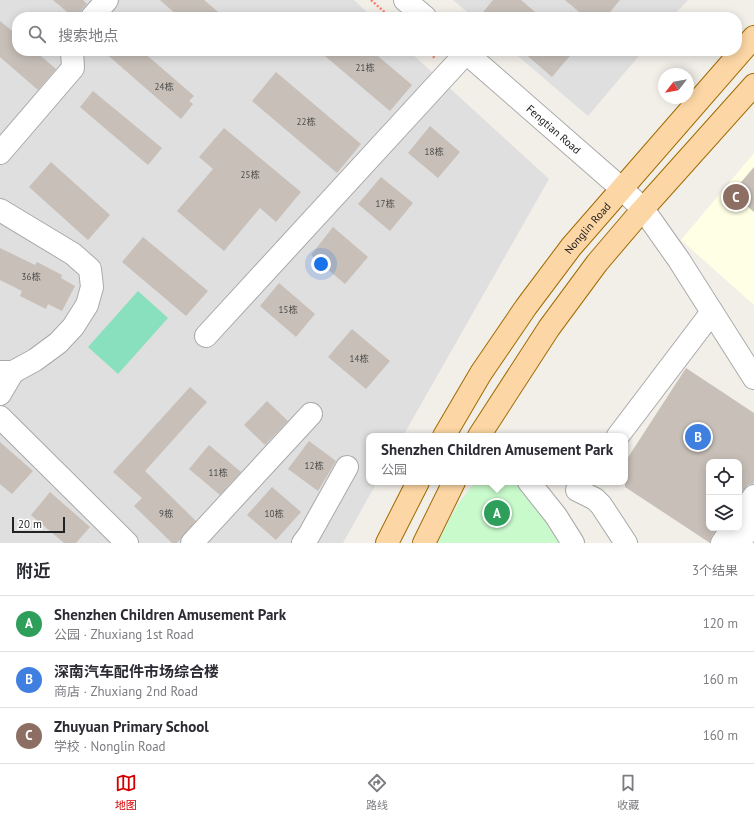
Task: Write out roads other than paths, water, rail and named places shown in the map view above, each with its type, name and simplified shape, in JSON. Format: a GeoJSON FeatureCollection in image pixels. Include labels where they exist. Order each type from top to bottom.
{"type":"FeatureCollection","features":[{"type":"Feature","properties":{"kind":"main road","name":"Nonglin Road"},"geometry":{"type":"LineString","coordinates":[[742,51],[754,37]]}},
{"type":"Feature","properties":{"kind":"main road","name":"Nonglin Road"},"geometry":{"type":"LineString","coordinates":[[446,433],[481,373],[526,307],[571,247],[738,56]]}},
{"type":"Feature","properties":{"kind":"main road"},"geometry":{"type":"LineString","coordinates":[[482,433],[549,328],[597,263],[643,209],[754,85]]}},
{"type":"Feature","properties":{"kind":"main road"},"geometry":{"type":"LineString","coordinates":[[387,543],[416,485]]}},
{"type":"Feature","properties":{"kind":"main road"},"geometry":{"type":"LineString","coordinates":[[424,543],[453,485]]}},
{"type":"Feature","properties":{"kind":"street"},"geometry":{"type":"LineString","coordinates":[[96,12],[107,0]]}},
{"type":"Feature","properties":{"kind":"street"},"geometry":{"type":"LineString","coordinates":[[405,0],[419,12]]}},
{"type":"Feature","properties":{"kind":"street"},"geometry":{"type":"LineString","coordinates":[[0,153],[73,68],[72,56]]}},
{"type":"Feature","properties":{"kind":"street"},"geometry":{"type":"LineString","coordinates":[[206,336],[461,56]]}},
{"type":"Feature","properties":{"kind":"street","name":"Fengtian Road"},"geometry":{"type":"LineString","coordinates":[[470,56],[643,209],[754,378]]}},
{"type":"Feature","properties":{"kind":"street"},"geometry":{"type":"LineString","coordinates":[[0,210],[73,254],[90,268],[92,286],[87,305],[73,327],[58,343],[35,360],[6,372],[0,394]]}},
{"type":"Feature","properties":{"kind":"street"},"geometry":{"type":"LineString","coordinates":[[620,433],[712,312]]}},
{"type":"Feature","properties":{"kind":"street"},"geometry":{"type":"LineString","coordinates":[[192,543],[311,414]]}},
{"type":"Feature","properties":{"kind":"street"},"geometry":{"type":"LineString","coordinates":[[0,417],[127,543]]}},
{"type":"Feature","properties":{"kind":"street"},"geometry":{"type":"LineString","coordinates":[[303,543],[347,467]]}},
{"type":"Feature","properties":{"kind":"street"},"geometry":{"type":"LineString","coordinates":[[531,485],[556,516],[573,543]]}},
{"type":"Feature","properties":{"kind":"street"},"geometry":{"type":"LineString","coordinates":[[556,516],[580,486],[601,505],[626,543]]}},
{"type":"Feature","properties":{"kind":"street"},"geometry":{"type":"LineString","coordinates":[[742,514],[754,496]]}},
{"type":"Feature","properties":{"kind":"street"},"geometry":{"type":"LineString","coordinates":[[739,543],[754,522]]}},
{"type":"Feature","properties":{"kind":"street"},"geometry":{"type":"LineString","coordinates":[[722,543],[730,531]]}},
{"type":"Feature","properties":{"kind":"place","name":"Zhuyuan Primary School"},"geometry":{"type":"Point","coordinates":[736,197]}},
{"type":"Feature","properties":{"kind":"place","name":"深南汽车配件市场综合楼"},"geometry":{"type":"Point","coordinates":[698,437]}},
{"type":"Feature","properties":{"kind":"place","name":"Shenzhen Children Amusement Park"},"geometry":{"type":"Point","coordinates":[497,513]}}]}
